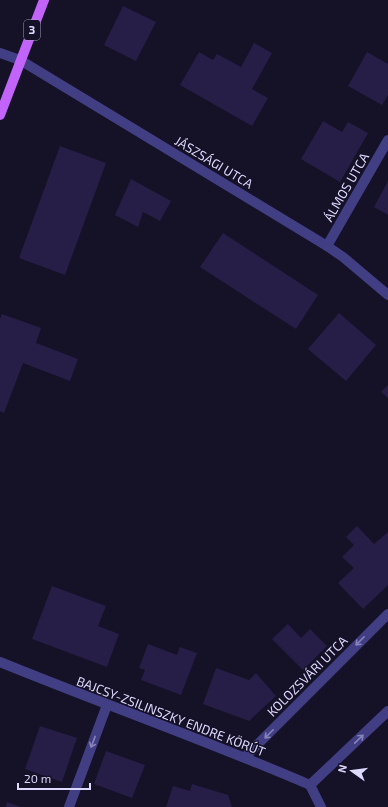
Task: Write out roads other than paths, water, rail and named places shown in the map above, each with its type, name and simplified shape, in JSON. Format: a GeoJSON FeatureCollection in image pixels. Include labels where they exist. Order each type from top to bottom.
{"type":"FeatureCollection","features":[{"type":"Feature","properties":{"kind":"main road","name":"3"},"geometry":{"type":"LineString","coordinates":[[0,115],[44,0]]}},
{"type":"Feature","properties":{"kind":"street","name":"JÁSZSÁGI UTCA"},"geometry":{"type":"LineString","coordinates":[[0,53],[20,60],[327,246],[344,258],[388,295]]}},
{"type":"Feature","properties":{"kind":"street","name":"ÁLMOS UTCA"},"geometry":{"type":"LineString","coordinates":[[327,246],[388,140]]}},
{"type":"Feature","properties":{"kind":"street","name":"KOLOZSVÁRI UTCA"},"geometry":{"type":"LineString","coordinates":[[245,757],[388,614]]}},
{"type":"Feature","properties":{"kind":"street","name":"BAJCSY-ZSILINSZKY ENDRE KÖRÚT"},"geometry":{"type":"LineString","coordinates":[[0,662],[107,706],[245,757],[310,785]]}},
{"type":"Feature","properties":{"kind":"street"},"geometry":{"type":"LineString","coordinates":[[69,807],[107,706]]}},
{"type":"Feature","properties":{"kind":"street"},"geometry":{"type":"LineString","coordinates":[[321,807],[310,785],[388,711]]}}]}
